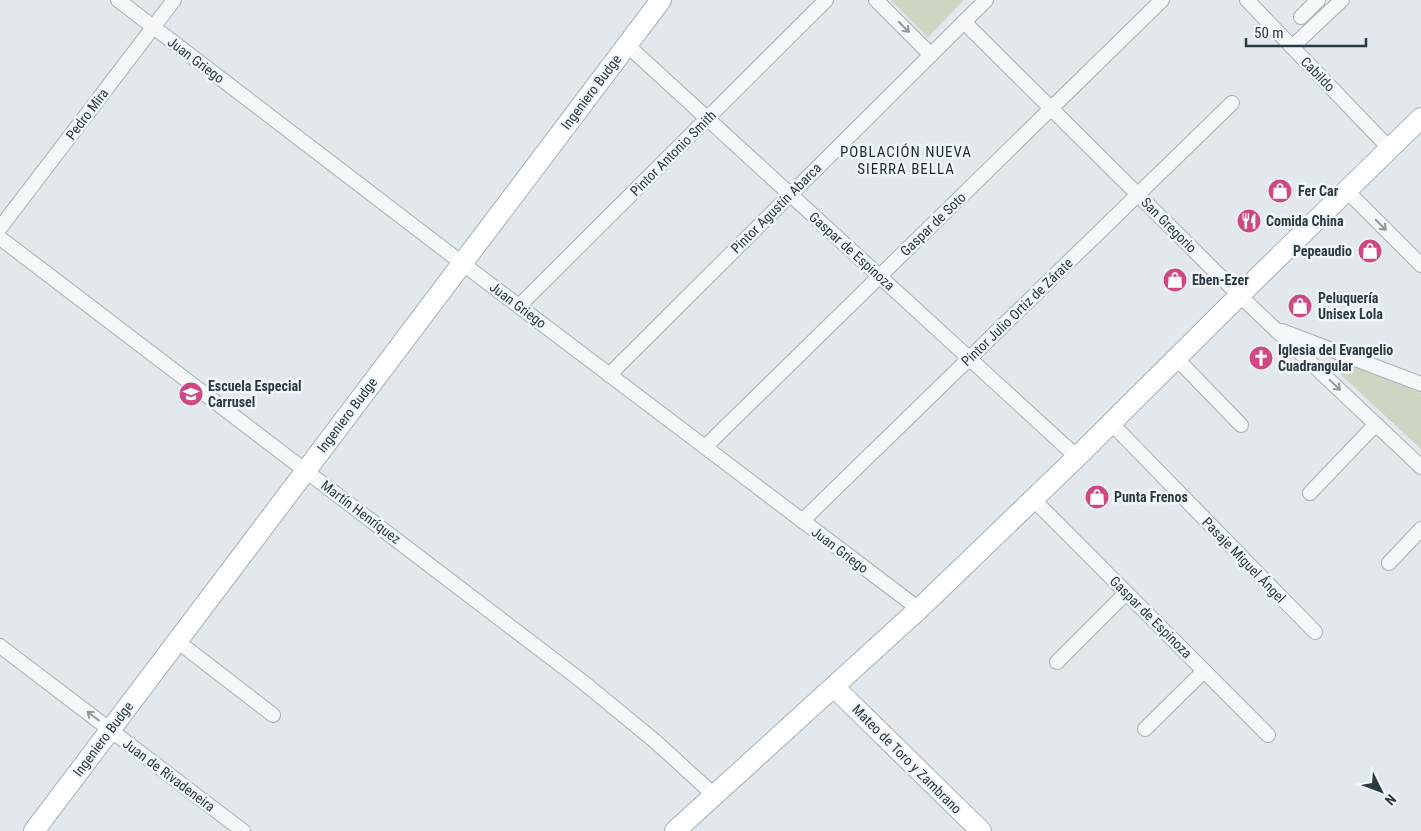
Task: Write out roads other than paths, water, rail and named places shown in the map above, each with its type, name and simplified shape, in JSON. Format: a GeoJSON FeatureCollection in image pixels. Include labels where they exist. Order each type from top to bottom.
{"type":"FeatureCollection","features":[{"type":"Feature","properties":{"kind":"street","name":"Juan Griego"},"geometry":{"type":"LineString","coordinates":[[118,0],[919,609]]}},
{"type":"Feature","properties":{"kind":"street","name":"Pedro Mira"},"geometry":{"type":"LineString","coordinates":[[0,228],[174,0]]}},
{"type":"Feature","properties":{"kind":"street","name":"Ingeniero Budge"},"geometry":{"type":"LineString","coordinates":[[34,831],[661,0]]}},
{"type":"Feature","properties":{"kind":"street","name":"Pintor Antonio Smith"},"geometry":{"type":"LineString","coordinates":[[519,306],[826,0]]}},
{"type":"Feature","properties":{"kind":"street"},"geometry":{"type":"LineString","coordinates":[[876,0],[931,55]]}},
{"type":"Feature","properties":{"kind":"street","name":"Pintor Agustín Abarca"},"geometry":{"type":"LineString","coordinates":[[609,375],[986,0]]}},
{"type":"Feature","properties":{"kind":"street","name":"Gaspar de Soto"},"geometry":{"type":"LineString","coordinates":[[705,447],[1162,0]]}},
{"type":"Feature","properties":{"kind":"street","name":"Cabildo"},"geometry":{"type":"LineString","coordinates":[[1247,0],[1390,149]]}},
{"type":"Feature","properties":{"kind":"street"},"geometry":{"type":"LineString","coordinates":[[1301,17],[1318,0]]}},
{"type":"Feature","properties":{"kind":"street"},"geometry":{"type":"LineString","coordinates":[[1292,47],[1338,2]]}},
{"type":"Feature","properties":{"kind":"street","name":"San Gregorio"},"geometry":{"type":"LineString","coordinates":[[964,22],[1239,295],[1421,467]]}},
{"type":"Feature","properties":{"kind":"street","name":"Gaspar de Espinoza"},"geometry":{"type":"LineString","coordinates":[[627,45],[1077,456]]}},
{"type":"Feature","properties":{"kind":"street","name":"Pintor Julio Ortiz de Zárate"},"geometry":{"type":"LineString","coordinates":[[802,521],[1232,103]]}},
{"type":"Feature","properties":{"kind":"street"},"geometry":{"type":"LineString","coordinates":[[675,831],[919,609],[1421,118]]}},
{"type":"Feature","properties":{"kind":"street"},"geometry":{"type":"LineString","coordinates":[[1347,191],[1421,266]]}},
{"type":"Feature","properties":{"kind":"street","name":"Martín Henríquez"},"geometry":{"type":"LineString","coordinates":[[0,238],[306,470],[620,712],[714,795]]}},
{"type":"Feature","properties":{"kind":"street"},"geometry":{"type":"LineString","coordinates":[[1274,328],[1421,384]]}},
{"type":"Feature","properties":{"kind":"street"},"geometry":{"type":"LineString","coordinates":[[1176,358],[1241,425]]}},
{"type":"Feature","properties":{"kind":"street","name":"Pasaje Miguel Ángel"},"geometry":{"type":"LineString","coordinates":[[1111,423],[1315,632]]}},
{"type":"Feature","properties":{"kind":"street"},"geometry":{"type":"LineString","coordinates":[[1310,493],[1376,424]]}},
{"type":"Feature","properties":{"kind":"street","name":"Gaspar de Espinoza"},"geometry":{"type":"LineString","coordinates":[[1033,499],[1268,736]]}},
{"type":"Feature","properties":{"kind":"street"},"geometry":{"type":"LineString","coordinates":[[1389,563],[1421,529]]}},
{"type":"Feature","properties":{"kind":"street"},"geometry":{"type":"LineString","coordinates":[[1056,662],[1126,593]]}},
{"type":"Feature","properties":{"kind":"street"},"geometry":{"type":"LineString","coordinates":[[177,641],[273,715]]}},
{"type":"Feature","properties":{"kind":"street","name":"Juan de Rivadeneira"},"geometry":{"type":"LineString","coordinates":[[0,646],[243,831]]}},
{"type":"Feature","properties":{"kind":"street"},"geometry":{"type":"LineString","coordinates":[[1145,729],[1204,671]]}},
{"type":"Feature","properties":{"kind":"street","name":"Mateo de Toro y Zambrano"},"geometry":{"type":"LineString","coordinates":[[834,687],[981,831]]}},
{"type":"Feature","properties":{"kind":"place","name":"Fer Car"},"geometry":{"type":"Point","coordinates":[1280,191]}},
{"type":"Feature","properties":{"kind":"place","name":"Comida China"},"geometry":{"type":"Point","coordinates":[1249,221]}},
{"type":"Feature","properties":{"kind":"place","name":"Pepeaudio"},"geometry":{"type":"Point","coordinates":[1370,251]}},
{"type":"Feature","properties":{"kind":"place","name":"Eben-Ezer"},"geometry":{"type":"Point","coordinates":[1175,280]}},
{"type":"Feature","properties":{"kind":"place","name":"Peluquería Unisex Lola"},"geometry":{"type":"Point","coordinates":[1300,306]}},
{"type":"Feature","properties":{"kind":"place","name":"Iglesia del Evangelio Cuadrangular"},"geometry":{"type":"Point","coordinates":[1261,358]}},
{"type":"Feature","properties":{"kind":"place","name":"Escuela Especial Carrusel"},"geometry":{"type":"Point","coordinates":[191,394]}},
{"type":"Feature","properties":{"kind":"place","name":"Punta Frenos"},"geometry":{"type":"Point","coordinates":[1097,497]}},
{"type":"Feature","properties":{"kind":"district","name":"POBLACIÓN NUEVA SIERRA BELLA"},"geometry":{"type":"Point","coordinates":[906,160]}}]}
